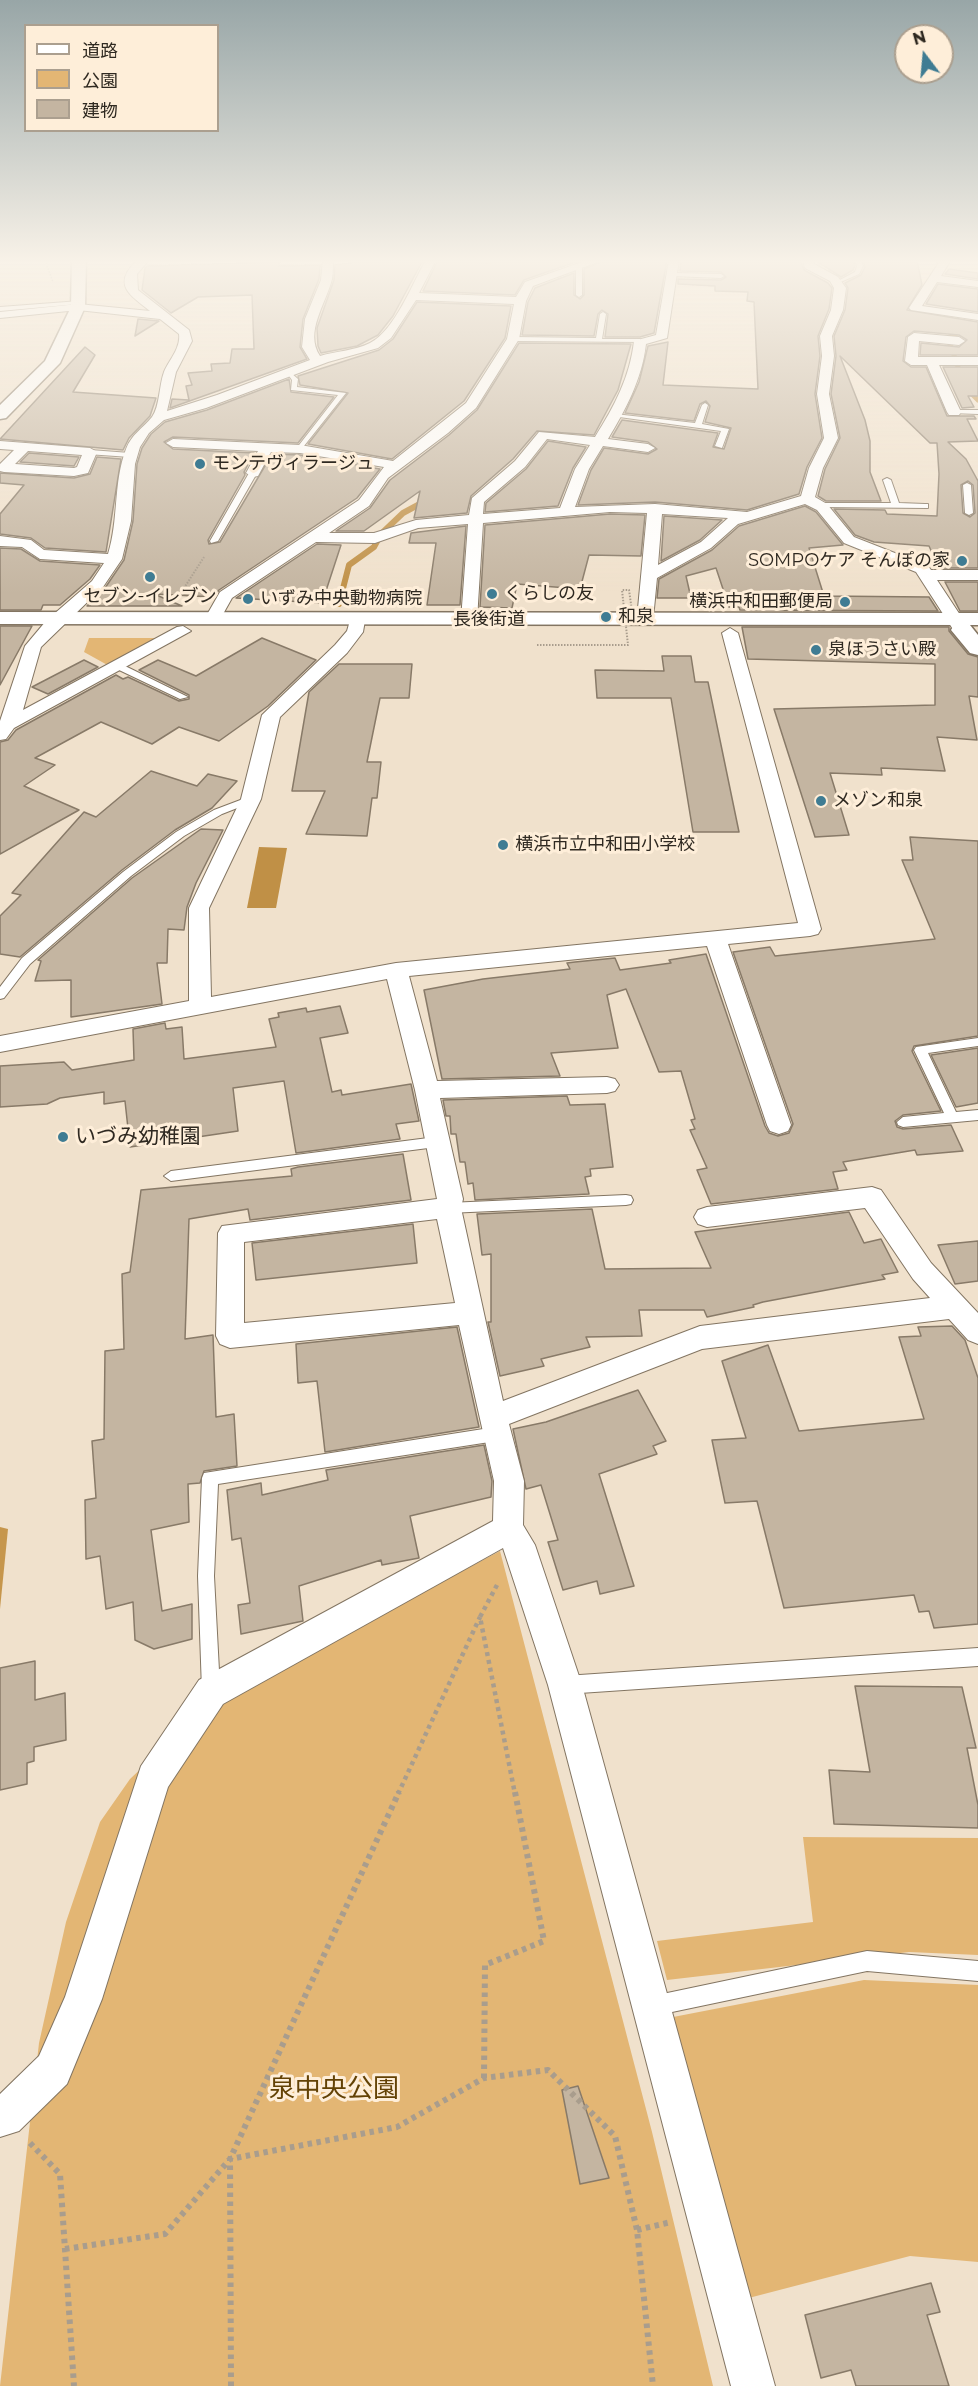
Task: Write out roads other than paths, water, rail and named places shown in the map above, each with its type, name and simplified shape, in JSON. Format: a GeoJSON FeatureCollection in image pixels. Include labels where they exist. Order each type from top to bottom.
{"type":"FeatureCollection","features":[{"type":"Feature","properties":{"kind":"main road"},"geometry":{"type":"LineString","coordinates":[[0,414],[43,371]]}},
{"type":"Feature","properties":{"kind":"main road","name":"長後街道"},"geometry":{"type":"LineString","coordinates":[[0,618],[55,624],[183,631],[639,615],[968,625]]}},
{"type":"Feature","properties":{"kind":"main road","name":"長後街道"},"geometry":{"type":"LineString","coordinates":[[0,630],[55,624],[163,620],[730,633],[968,625]]}},
{"type":"Feature","properties":{"kind":"main road"},"geometry":{"type":"LineString","coordinates":[[968,625],[978,648]]}},
{"type":"Feature","properties":{"kind":"street"},"geometry":{"type":"LineString","coordinates":[[159,417],[170,371]]}},
{"type":"Feature","properties":{"kind":"street"},"geometry":{"type":"LineString","coordinates":[[5,730],[32,647],[97,584],[114,559],[125,514],[130,455],[143,428],[159,417],[295,371]]}},
{"type":"Feature","properties":{"kind":"street"},"geometry":{"type":"LineString","coordinates":[[212,620],[226,595],[364,503],[383,475],[443,430],[471,405],[492,371]]}},
{"type":"Feature","properties":{"kind":"street"},"geometry":{"type":"LineString","coordinates":[[566,510],[582,469],[615,416],[634,371]]}},
{"type":"Feature","properties":{"kind":"street"},"geometry":{"type":"LineString","coordinates":[[812,502],[816,468],[831,438],[823,394],[826,371]]}},
{"type":"Feature","properties":{"kind":"street"},"geometry":{"type":"LineString","coordinates":[[936,371],[954,412]]}},
{"type":"Feature","properties":{"kind":"street"},"geometry":{"type":"LineString","coordinates":[[469,620],[477,501],[520,464],[544,435],[648,448]]}},
{"type":"Feature","properties":{"kind":"street"},"geometry":{"type":"LineString","coordinates":[[173,443],[300,449],[394,465]]}},
{"type":"Feature","properties":{"kind":"street"},"geometry":{"type":"LineString","coordinates":[[0,445],[90,452],[83,470],[74,472],[4,468],[24,448]]}},
{"type":"Feature","properties":{"kind":"street"},"geometry":{"type":"LineString","coordinates":[[253,473],[266,448]]}},
{"type":"Feature","properties":{"kind":"street"},"geometry":{"type":"LineString","coordinates":[[648,576],[706,545],[733,521],[812,502]]}},
{"type":"Feature","properties":{"kind":"street"},"geometry":{"type":"LineString","coordinates":[[812,502],[849,540],[922,569],[968,625]]}},
{"type":"Feature","properties":{"kind":"street"},"geometry":{"type":"LineString","coordinates":[[312,537],[379,537],[399,528],[416,524],[566,510],[655,508],[747,516]]}},
{"type":"Feature","properties":{"kind":"street"},"geometry":{"type":"LineString","coordinates":[[639,615],[648,576],[655,508]]}},
{"type":"Feature","properties":{"kind":"street"},"geometry":{"type":"LineString","coordinates":[[0,541],[26,543],[40,554],[114,559]]}},
{"type":"Feature","properties":{"kind":"street"},"geometry":{"type":"LineString","coordinates":[[928,575],[978,575]]}},
{"type":"Feature","properties":{"kind":"street"},"geometry":{"type":"LineString","coordinates":[[200,1006],[199,908],[250,799],[271,716],[356,626]]}},
{"type":"Feature","properties":{"kind":"street"},"geometry":{"type":"LineString","coordinates":[[5,730],[183,631]]}},
{"type":"Feature","properties":{"kind":"street"},"geometry":{"type":"LineString","coordinates":[[0,1044],[396,970],[810,929],[730,633]]}},
{"type":"Feature","properties":{"kind":"street"},"geometry":{"type":"LineString","coordinates":[[716,938],[779,1125]]}},
{"type":"Feature","properties":{"kind":"street"},"geometry":{"type":"LineString","coordinates":[[396,970],[427,1090],[436,1142],[450,1199],[448,1208],[509,1481],[514,1537],[565,1685],[644,1971],[651,2007],[753,2386]]}},
{"type":"Feature","properties":{"kind":"street"},"geometry":{"type":"LineString","coordinates":[[427,1090],[607,1085]]}},
{"type":"Feature","properties":{"kind":"street"},"geometry":{"type":"LineString","coordinates":[[707,1217],[872,1197],[922,1271],[952,1307],[978,1332]]}},
{"type":"Feature","properties":{"kind":"street"},"geometry":{"type":"LineString","coordinates":[[448,1208],[231,1233],[230,1336],[471,1313]]}},
{"type":"Feature","properties":{"kind":"street"},"geometry":{"type":"LineString","coordinates":[[495,1425],[700,1338],[952,1307]]}},
{"type":"Feature","properties":{"kind":"street"},"geometry":{"type":"LineString","coordinates":[[2,2117],[53,2070],[83,1999],[153,1778],[211,1692],[514,1537]]}},
{"type":"Feature","properties":{"kind":"lane"},"geometry":{"type":"LineString","coordinates":[[289,374],[295,378],[293,389],[343,393],[300,449]]}},
{"type":"Feature","properties":{"kind":"lane"},"geometry":{"type":"LineString","coordinates":[[698,425],[705,405]]}},
{"type":"Feature","properties":{"kind":"lane"},"geometry":{"type":"LineString","coordinates":[[954,412],[977,412]]}},
{"type":"Feature","properties":{"kind":"lane"},"geometry":{"type":"LineString","coordinates":[[615,416],[725,429],[719,446]]}},
{"type":"Feature","properties":{"kind":"lane"},"geometry":{"type":"LineString","coordinates":[[90,452],[130,455]]}},
{"type":"Feature","properties":{"kind":"lane"},"geometry":{"type":"LineString","coordinates":[[214,541],[253,473]]}},
{"type":"Feature","properties":{"kind":"lane"},"geometry":{"type":"LineString","coordinates":[[887,480],[896,506]]}},
{"type":"Feature","properties":{"kind":"lane"},"geometry":{"type":"LineString","coordinates":[[969,513],[967,488],[978,492]]}},
{"type":"Feature","properties":{"kind":"lane"},"geometry":{"type":"LineString","coordinates":[[812,502],[925,507]]}},
{"type":"Feature","properties":{"kind":"lane"},"geometry":{"type":"LineString","coordinates":[[120,667],[183,697]]}},
{"type":"Feature","properties":{"kind":"lane"},"geometry":{"type":"LineString","coordinates":[[0,995],[26,961],[127,874],[180,834],[218,812],[250,799]]}},
{"type":"Feature","properties":{"kind":"lane"},"geometry":{"type":"LineString","coordinates":[[952,1117],[920,1050],[978,1042]]}},
{"type":"Feature","properties":{"kind":"lane"},"geometry":{"type":"LineString","coordinates":[[903,1122],[978,1115]]}},
{"type":"Feature","properties":{"kind":"lane"},"geometry":{"type":"LineString","coordinates":[[171,1176],[436,1142]]}},
{"type":"Feature","properties":{"kind":"lane"},"geometry":{"type":"LineString","coordinates":[[448,1208],[626,1200]]}},
{"type":"Feature","properties":{"kind":"lane"},"geometry":{"type":"LineString","coordinates":[[211,1692],[206,1576],[210,1478],[495,1425]]}},
{"type":"Feature","properties":{"kind":"lane"},"geometry":{"type":"LineString","coordinates":[[565,1685],[978,1657]]}},
{"type":"Feature","properties":{"kind":"lane"},"geometry":{"type":"LineString","coordinates":[[651,2007],[867,1961],[978,1971]]}},
{"type":"Feature","properties":{"kind":"waterway"},"geometry":{"type":"LineString","coordinates":[[960,371],[965,387],[978,400]]}},
{"type":"Feature","properties":{"kind":"waterway"},"geometry":{"type":"LineString","coordinates":[[339,604],[349,565],[374,547],[381,534],[403,513],[429,499]]}},
{"type":"Feature","properties":{"kind":"place","name":"モンテヴィラージュ"},"geometry":{"type":"Point","coordinates":[200,464]}},
{"type":"Feature","properties":{"kind":"place","name":"SOMPOケア そんぽの家"},"geometry":{"type":"Point","coordinates":[962,561]}},
{"type":"Feature","properties":{"kind":"place","name":"セブン-イレブン"},"geometry":{"type":"Point","coordinates":[150,577]}},
{"type":"Feature","properties":{"kind":"place","name":"くらしの友"},"geometry":{"type":"Point","coordinates":[492,594]}},
{"type":"Feature","properties":{"kind":"place","name":"いずみ中央動物病院"},"geometry":{"type":"Point","coordinates":[248,599]}},
{"type":"Feature","properties":{"kind":"place","name":"横浜中和田郵便局"},"geometry":{"type":"Point","coordinates":[845,602]}},
{"type":"Feature","properties":{"kind":"place","name":"和泉"},"geometry":{"type":"Point","coordinates":[606,617]}},
{"type":"Feature","properties":{"kind":"place","name":"泉ほうさい殿"},"geometry":{"type":"Point","coordinates":[816,650]}},
{"type":"Feature","properties":{"kind":"place","name":"メゾン和泉"},"geometry":{"type":"Point","coordinates":[821,801]}},
{"type":"Feature","properties":{"kind":"place","name":"横浜市立中和田小学校"},"geometry":{"type":"Point","coordinates":[503,845]}},
{"type":"Feature","properties":{"kind":"place","name":"いづみ幼稚園"},"geometry":{"type":"Point","coordinates":[63,1137]}},
{"type":"Feature","properties":{"kind":"park label","name":"泉中央公園"},"geometry":{"type":"Point","coordinates":[334,2089]}}]}
